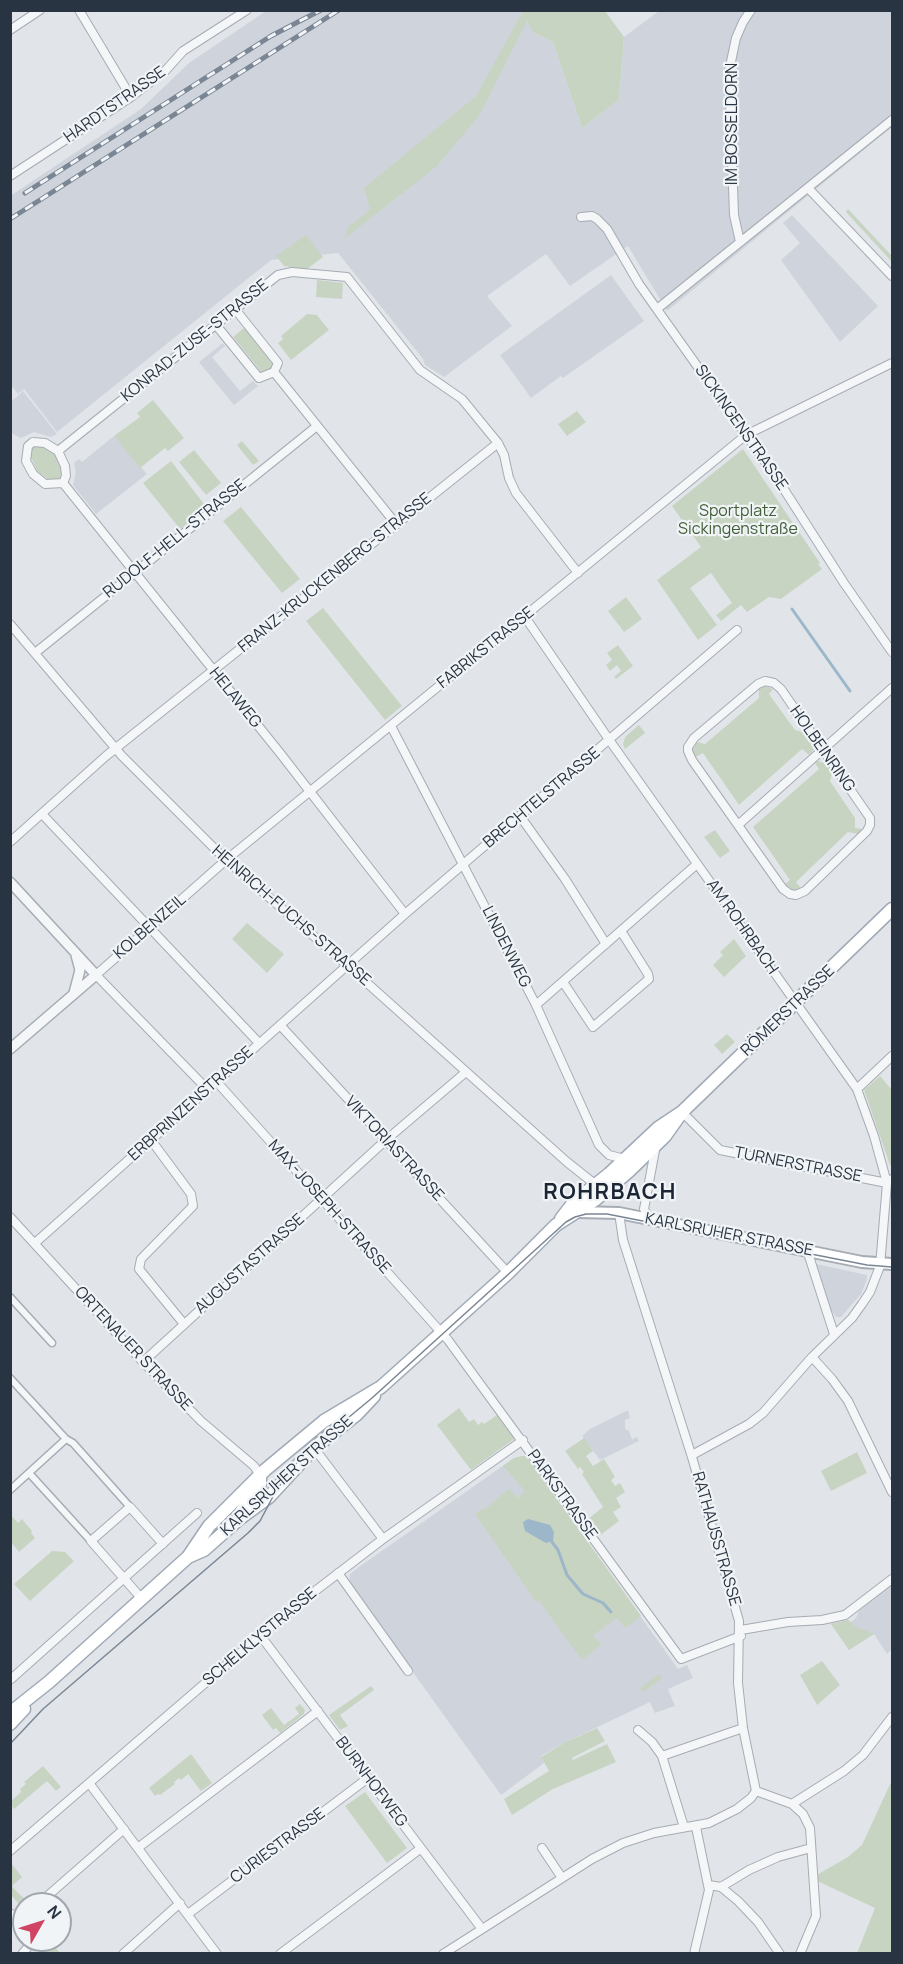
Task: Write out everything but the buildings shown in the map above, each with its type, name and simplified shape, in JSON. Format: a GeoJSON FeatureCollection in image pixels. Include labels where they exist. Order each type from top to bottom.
{"type":"FeatureCollection","features":[{"type":"Feature","properties":{"kind":"main road","name":"RÖMERSTRASSE"},"geometry":{"type":"LineString","coordinates":[[578,1212],[609,1189],[656,1145],[682,1112],[892,909]]}},
{"type":"Feature","properties":{"kind":"main road","name":"RÖMERSTRASSE"},"geometry":{"type":"LineString","coordinates":[[556,1225],[574,1202],[596,1185],[657,1128],[682,1112]]}},
{"type":"Feature","properties":{"kind":"main road","name":"KARLSRUHER STRASSE"},"geometry":{"type":"LineString","coordinates":[[188,1557],[204,1550],[239,1518],[277,1489],[314,1448],[357,1414],[381,1387],[508,1273],[556,1225],[578,1212],[619,1213],[880,1264],[892,1264]]}},
{"type":"Feature","properties":{"kind":"main road","name":"KARLSRUHER STRASSE"},"geometry":{"type":"LineString","coordinates":[[11,1710],[49,1682],[188,1557],[209,1526],[260,1475],[324,1421],[381,1387]]}},
{"type":"Feature","properties":{"kind":"main road"},"geometry":{"type":"LineString","coordinates":[[239,1518],[260,1484],[260,1475]]}},
{"type":"Feature","properties":{"kind":"main road","name":"KARLSRUHER STRASSE"},"geometry":{"type":"LineString","coordinates":[[10,1724],[49,1682]]}},
{"type":"Feature","properties":{"kind":"street"},"geometry":{"type":"LineString","coordinates":[[10,30],[40,10]]}},
{"type":"Feature","properties":{"kind":"street"},"geometry":{"type":"LineString","coordinates":[[79,10],[131,97]]}},
{"type":"Feature","properties":{"kind":"street","name":"HARDTSTRASSE"},"geometry":{"type":"LineString","coordinates":[[10,176],[131,97],[166,70],[183,51],[247,10]]}},
{"type":"Feature","properties":{"kind":"street","name":"IM BOSSELDORN"},"geometry":{"type":"LineString","coordinates":[[740,242],[734,215],[729,71],[736,38],[751,10]]}},
{"type":"Feature","properties":{"kind":"street"},"geometry":{"type":"LineString","coordinates":[[657,309],[892,120]]}},
{"type":"Feature","properties":{"kind":"street"},"geometry":{"type":"LineString","coordinates":[[808,188],[892,276]]}},
{"type":"Feature","properties":{"kind":"street","name":"SICKINGENSTRASSE"},"geometry":{"type":"LineString","coordinates":[[581,217],[592,216],[602,223],[620,248],[639,284],[778,480],[844,583],[892,652]]}},
{"type":"Feature","properties":{"kind":"street","name":"KONRAD-ZUSE-STRASSE"},"geometry":{"type":"LineString","coordinates":[[58,451],[278,275],[292,272],[347,277],[420,370],[462,399],[498,443]]}},
{"type":"Feature","properties":{"kind":"street"},"geometry":{"type":"LineString","coordinates":[[216,325],[259,378],[274,372],[278,363],[235,309]]}},
{"type":"Feature","properties":{"kind":"street","name":"FABRIKSTRASSE"},"geometry":{"type":"LineString","coordinates":[[226,860],[747,435],[892,363]]}},
{"type":"Feature","properties":{"kind":"street"},"geometry":{"type":"LineString","coordinates":[[274,372],[396,525]]}},
{"type":"Feature","properties":{"kind":"street","name":"RUDOLF-HELL-STRASSE"},"geometry":{"type":"LineString","coordinates":[[35,653],[316,426]]}},
{"type":"Feature","properties":{"kind":"street"},"geometry":{"type":"LineString","coordinates":[[33,441],[45,443],[58,451],[65,466],[66,476],[63,483],[45,484],[33,474],[26,461],[27,446],[33,441]]}},
{"type":"Feature","properties":{"kind":"street"},"geometry":{"type":"LineString","coordinates":[[498,443],[516,494],[578,573]]}},
{"type":"Feature","properties":{"kind":"street","name":"FRANZ-KRUCKENBERG-STRASSE"},"geometry":{"type":"LineString","coordinates":[[10,842],[115,749],[498,443]]}},
{"type":"Feature","properties":{"kind":"street","name":"HELAWEG"},"geometry":{"type":"LineString","coordinates":[[63,483],[310,791],[405,914]]}},
{"type":"Feature","properties":{"kind":"street","name":"AM ROHRBACH"},"geometry":{"type":"LineString","coordinates":[[525,617],[610,741],[857,1089],[890,1181],[880,1264],[870,1292],[852,1318],[812,1357],[763,1413],[748,1424],[692,1455]]}},
{"type":"Feature","properties":{"kind":"street","name":"HEINRICH-FUCHS-STRASSE"},"geometry":{"type":"LineString","coordinates":[[10,624],[115,749],[226,860],[596,1185]]}},
{"type":"Feature","properties":{"kind":"street","name":"BRECHTELSTRASSE"},"geometry":{"type":"LineString","coordinates":[[347,965],[737,630]]}},
{"type":"Feature","properties":{"kind":"street","name":"HOLBEINRING"},"geometry":{"type":"LineString","coordinates":[[770,682],[781,689],[868,814],[870,825],[805,891],[793,895],[783,889],[738,825],[689,754],[688,747],[694,738],[758,684],[770,682]]}},
{"type":"Feature","properties":{"kind":"street"},"geometry":{"type":"LineString","coordinates":[[738,825],[892,688]]}},
{"type":"Feature","properties":{"kind":"street","name":"LINDENWEG"},"geometry":{"type":"LineString","coordinates":[[391,726],[536,1005],[599,1145],[609,1155],[625,1159]]}},
{"type":"Feature","properties":{"kind":"street"},"geometry":{"type":"LineString","coordinates":[[42,814],[259,1043]]}},
{"type":"Feature","properties":{"kind":"street"},"geometry":{"type":"LineString","coordinates":[[520,816],[565,879],[606,944]]}},
{"type":"Feature","properties":{"kind":"street","name":"KOLBENZEIL"},"geometry":{"type":"LineString","coordinates":[[10,1049],[226,860]]}},
{"type":"Feature","properties":{"kind":"street"},"geometry":{"type":"LineString","coordinates":[[536,1005],[698,864]]}},
{"type":"Feature","properties":{"kind":"street"},"geometry":{"type":"LineString","coordinates":[[10,882],[75,953],[207,1089]]}},
{"type":"Feature","properties":{"kind":"street"},"geometry":{"type":"LineString","coordinates":[[563,982],[593,1027],[649,979],[621,931]]}},
{"type":"Feature","properties":{"kind":"street"},"geometry":{"type":"LineString","coordinates":[[74,993],[80,970],[75,953]]}},
{"type":"Feature","properties":{"kind":"street","name":"ERBPRINZENSTRASSE"},"geometry":{"type":"LineString","coordinates":[[35,1243],[347,965]]}},
{"type":"Feature","properties":{"kind":"street","name":"VIKTORIASTRASSE"},"geometry":{"type":"LineString","coordinates":[[280,1025],[508,1273]]}},
{"type":"Feature","properties":{"kind":"street"},"geometry":{"type":"LineString","coordinates":[[857,1089],[892,1056]]}},
{"type":"Feature","properties":{"kind":"street","name":"AUGUSTASTRASSE"},"geometry":{"type":"LineString","coordinates":[[143,1362],[386,1140],[466,1072]]}},
{"type":"Feature","properties":{"kind":"street","name":"MAX-JOSEPH-STRASSE"},"geometry":{"type":"LineString","coordinates":[[216,1081],[442,1333]]}},
{"type":"Feature","properties":{"kind":"street","name":"TURNERSTRASSE"},"geometry":{"type":"LineString","coordinates":[[682,1112],[720,1150],[890,1181]]}},
{"type":"Feature","properties":{"kind":"street"},"geometry":{"type":"LineString","coordinates":[[151,1140],[191,1194],[193,1206],[141,1259],[139,1269],[184,1324]]}},
{"type":"Feature","properties":{"kind":"street"},"geometry":{"type":"LineString","coordinates":[[649,1219],[644,1209],[656,1145]]}},
{"type":"Feature","properties":{"kind":"street","name":"RATHAUSSTRASSE"},"geometry":{"type":"LineString","coordinates":[[619,1213],[623,1240],[692,1455],[729,1582],[741,1633],[738,1683],[743,1728],[756,1791]]}},
{"type":"Feature","properties":{"kind":"street","name":"ORTENAUER STRASSE"},"geometry":{"type":"LineString","coordinates":[[10,1217],[143,1362],[201,1421],[247,1459],[260,1475]]}},
{"type":"Feature","properties":{"kind":"street"},"geometry":{"type":"LineString","coordinates":[[807,1250],[834,1334]]}},
{"type":"Feature","properties":{"kind":"street"},"geometry":{"type":"LineString","coordinates":[[10,1297],[52,1343]]}},
{"type":"Feature","properties":{"kind":"street","name":"PARKSTRASSE"},"geometry":{"type":"LineString","coordinates":[[442,1333],[523,1440],[681,1659],[741,1633]]}},
{"type":"Feature","properties":{"kind":"street"},"geometry":{"type":"LineString","coordinates":[[812,1357],[848,1401],[892,1492]]}},
{"type":"Feature","properties":{"kind":"street"},"geometry":{"type":"LineString","coordinates":[[10,1378],[66,1439],[73,1443],[163,1544]]}},
{"type":"Feature","properties":{"kind":"street"},"geometry":{"type":"LineString","coordinates":[[10,1490],[66,1439]]}},
{"type":"Feature","properties":{"kind":"street","name":"SCHELKLYSTRASSE"},"geometry":{"type":"LineString","coordinates":[[10,1851],[260,1635],[383,1539],[523,1440]]}},
{"type":"Feature","properties":{"kind":"street"},"geometry":{"type":"LineString","coordinates":[[314,1448],[383,1539]]}},
{"type":"Feature","properties":{"kind":"street"},"geometry":{"type":"LineString","coordinates":[[29,1473],[142,1599]]}},
{"type":"Feature","properties":{"kind":"street"},"geometry":{"type":"LineString","coordinates":[[91,1541],[130,1507]]}},
{"type":"Feature","properties":{"kind":"street"},"geometry":{"type":"LineString","coordinates":[[10,1680],[197,1513]]}},
{"type":"Feature","properties":{"kind":"street"},"geometry":{"type":"LineString","coordinates":[[338,1573],[408,1671]]}},
{"type":"Feature","properties":{"kind":"street"},"geometry":{"type":"LineString","coordinates":[[741,1633],[788,1622],[836,1617],[849,1612],[892,1579]]}},
{"type":"Feature","properties":{"kind":"street","name":"BURNHOFWEG"},"geometry":{"type":"LineString","coordinates":[[260,1635],[482,1929]]}},
{"type":"Feature","properties":{"kind":"street"},"geometry":{"type":"LineString","coordinates":[[139,1847],[318,1711]]}},
{"type":"Feature","properties":{"kind":"street"},"geometry":{"type":"LineString","coordinates":[[792,1804],[844,1771],[863,1755],[892,1717]]}},
{"type":"Feature","properties":{"kind":"street"},"geometry":{"type":"LineString","coordinates":[[662,1756],[743,1728]]}},
{"type":"Feature","properties":{"kind":"street"},"geometry":{"type":"LineString","coordinates":[[638,1730],[652,1742],[662,1756],[684,1827]]}},
{"type":"Feature","properties":{"kind":"street","name":"CURIESTRASSE"},"geometry":{"type":"LineString","coordinates":[[188,1914],[368,1778]]}},
{"type":"Feature","properties":{"kind":"street"},"geometry":{"type":"LineString","coordinates":[[89,1783],[217,1953]]}},
{"type":"Feature","properties":{"kind":"street"},"geometry":{"type":"LineString","coordinates":[[443,1953],[592,1859],[623,1843],[654,1833],[696,1827],[724,1817],[751,1798],[756,1791],[798,1808],[810,1828],[816,1916],[800,1953]]}},
{"type":"Feature","properties":{"kind":"street"},"geometry":{"type":"LineString","coordinates":[[694,1953],[709,1885],[696,1827]]}},
{"type":"Feature","properties":{"kind":"street"},"geometry":{"type":"LineString","coordinates":[[52,1892],[124,1829]]}},
{"type":"Feature","properties":{"kind":"street"},"geometry":{"type":"LineString","coordinates":[[542,1848],[562,1878]]}},
{"type":"Feature","properties":{"kind":"street"},"geometry":{"type":"LineString","coordinates":[[721,1887],[749,1870],[778,1857],[811,1848]]}},
{"type":"Feature","properties":{"kind":"street"},"geometry":{"type":"LineString","coordinates":[[280,1953],[420,1849]]}},
{"type":"Feature","properties":{"kind":"street"},"geometry":{"type":"LineString","coordinates":[[709,1885],[721,1887],[738,1901],[758,1922],[780,1953]]}},
{"type":"Feature","properties":{"kind":"street"},"geometry":{"type":"LineString","coordinates":[[123,1953],[180,1903]]}},
{"type":"Feature","properties":{"kind":"shaded area"},"geometry":{"type":"Polygon","coordinates":[[[266,11],[523,11],[533,32],[553,42],[582,128],[619,100],[624,37],[659,11],[892,11],[892,127],[667,311],[628,246],[570,286],[546,254],[487,296],[512,326],[444,377],[425,365],[423,359],[338,253],[271,260],[57,432],[24,389],[18,394],[11,385],[10,196],[141,109],[189,63],[266,11]]]}},
{"type":"Feature","properties":{"kind":"shaded area"},"geometry":{"type":"Polygon","coordinates":[[[792,215],[878,306],[840,342],[781,260],[800,243],[783,223],[792,215]]]}},
{"type":"Feature","properties":{"kind":"shaded area"},"geometry":{"type":"Polygon","coordinates":[[[611,275],[644,321],[531,398],[500,355],[611,275]]]}},
{"type":"Feature","properties":{"kind":"shaded area"},"geometry":{"type":"Polygon","coordinates":[[[223,343],[225,346],[212,357],[240,391],[253,381],[258,386],[234,405],[199,362],[223,343]]]}},
{"type":"Feature","properties":{"kind":"shaded area"},"geometry":{"type":"Polygon","coordinates":[[[23,391],[57,434],[51,437],[34,432],[21,438],[11,433],[11,402],[23,391]]]}},
{"type":"Feature","properties":{"kind":"shaded area"},"geometry":{"type":"Polygon","coordinates":[[[114,436],[147,474],[96,514],[73,485],[76,472],[74,463],[79,459],[82,462],[114,436]]]}},
{"type":"Feature","properties":{"kind":"shaded area"},"geometry":{"type":"Polygon","coordinates":[[[816,1264],[867,1275],[861,1294],[841,1317],[836,1317],[831,1310],[816,1264]]]}},
{"type":"Feature","properties":{"kind":"shaded area"},"geometry":{"type":"Polygon","coordinates":[[[628,1410],[630,1418],[625,1420],[625,1429],[629,1431],[632,1439],[637,1437],[639,1441],[600,1460],[582,1436],[590,1429],[628,1410]]]}},
{"type":"Feature","properties":{"kind":"shaded area"},"geometry":{"type":"Polygon","coordinates":[[[526,1456],[678,1669],[687,1665],[693,1678],[668,1689],[675,1706],[655,1713],[650,1702],[564,1743],[541,1756],[544,1763],[501,1795],[349,1583],[350,1574],[359,1567],[514,1458],[526,1456]]]}},
{"type":"Feature","properties":{"kind":"shaded area"},"geometry":{"type":"Polygon","coordinates":[[[892,1583],[892,1649],[887,1654],[874,1634],[849,1650],[831,1624],[848,1620],[851,1622],[859,1611],[892,1583]]]}},
{"type":"Feature","properties":{"kind":"green space"},"geometry":{"type":"Polygon","coordinates":[[[523,11],[605,11],[624,37],[619,100],[582,128],[553,42],[533,32],[527,21],[479,116],[437,166],[344,239],[349,226],[370,210],[364,188],[476,96],[523,11]]]}},
{"type":"Feature","properties":{"kind":"green space"},"geometry":{"type":"Polygon","coordinates":[[[848,209],[892,256],[892,262],[846,212],[848,209]]]}},
{"type":"Feature","properties":{"kind":"green space"},"geometry":{"type":"Polygon","coordinates":[[[306,235],[323,257],[307,269],[284,266],[276,256],[306,235]]]}},
{"type":"Feature","properties":{"kind":"green space"},"geometry":{"type":"Polygon","coordinates":[[[317,280],[343,283],[342,299],[316,297],[317,280]]]}},
{"type":"Feature","properties":{"kind":"green space"},"geometry":{"type":"Polygon","coordinates":[[[307,314],[317,315],[329,330],[291,360],[278,343],[283,339],[281,336],[307,314]]]}},
{"type":"Feature","properties":{"kind":"green space"},"geometry":{"type":"Polygon","coordinates":[[[245,327],[275,365],[263,374],[233,337],[245,327]]]}},
{"type":"Feature","properties":{"kind":"green space"},"geometry":{"type":"Polygon","coordinates":[[[153,400],[184,438],[168,451],[165,448],[140,468],[114,436],[140,417],[137,413],[153,400]]]}},
{"type":"Feature","properties":{"kind":"green space"},"geometry":{"type":"Polygon","coordinates":[[[577,411],[586,422],[567,436],[558,424],[577,411]]]}},
{"type":"Feature","properties":{"kind":"green space"},"geometry":{"type":"Polygon","coordinates":[[[242,441],[259,461],[253,465],[237,445],[242,441]]]}},
{"type":"Feature","properties":{"kind":"green space"},"geometry":{"type":"Polygon","coordinates":[[[34,445],[45,447],[55,454],[62,471],[59,480],[49,480],[37,471],[30,455],[34,445]]]}},
{"type":"Feature","properties":{"kind":"green space","name":"Sportplatz Sickingenstraße"},"geometry":{"type":"Polygon","coordinates":[[[743,449],[822,569],[781,599],[769,597],[747,612],[741,605],[721,621],[716,615],[732,603],[711,573],[690,588],[717,625],[698,640],[657,580],[701,547],[672,506],[743,449]]]}},
{"type":"Feature","properties":{"kind":"green space"},"geometry":{"type":"Polygon","coordinates":[[[194,450],[221,483],[206,495],[179,462],[194,450]]]}},
{"type":"Feature","properties":{"kind":"green space"},"geometry":{"type":"Polygon","coordinates":[[[171,461],[207,508],[180,529],[143,483],[171,461]]]}},
{"type":"Feature","properties":{"kind":"green space"},"geometry":{"type":"Polygon","coordinates":[[[241,507],[300,579],[282,593],[223,521],[241,507]]]}},
{"type":"Feature","properties":{"kind":"green space"},"geometry":{"type":"Polygon","coordinates":[[[626,597],[642,619],[624,632],[608,611],[626,597]]]}},
{"type":"Feature","properties":{"kind":"green space"},"geometry":{"type":"Polygon","coordinates":[[[323,608],[402,706],[385,720],[306,621],[323,608]]]}},
{"type":"Feature","properties":{"kind":"green space"},"geometry":{"type":"Polygon","coordinates":[[[618,645],[633,666],[616,679],[614,677],[621,671],[617,665],[610,671],[606,665],[612,660],[607,653],[618,645]]]}},
{"type":"Feature","properties":{"kind":"green space"},"geometry":{"type":"Polygon","coordinates":[[[759,687],[773,689],[769,694],[795,730],[806,733],[814,749],[809,755],[802,749],[739,805],[703,753],[696,757],[692,751],[697,742],[705,744],[759,698],[759,687]]]}},
{"type":"Feature","properties":{"kind":"green space"},"geometry":{"type":"Polygon","coordinates":[[[639,725],[645,733],[625,749],[623,745],[625,737],[639,725]]]}},
{"type":"Feature","properties":{"kind":"green space"},"geometry":{"type":"Polygon","coordinates":[[[818,761],[827,764],[832,773],[830,781],[855,818],[855,828],[862,829],[858,834],[848,832],[796,882],[801,888],[793,891],[784,885],[790,880],[753,827],[819,769],[815,763],[818,761]]]}},
{"type":"Feature","properties":{"kind":"green space"},"geometry":{"type":"Polygon","coordinates":[[[715,830],[730,851],[720,858],[704,837],[715,830]]]}},
{"type":"Feature","properties":{"kind":"green space"},"geometry":{"type":"Polygon","coordinates":[[[247,923],[284,954],[267,973],[232,939],[247,923]]]}},
{"type":"Feature","properties":{"kind":"green space"},"geometry":{"type":"Polygon","coordinates":[[[734,939],[746,956],[724,977],[713,965],[723,955],[720,952],[734,939]]]}},
{"type":"Feature","properties":{"kind":"green space"},"geometry":{"type":"Polygon","coordinates":[[[727,1034],[735,1042],[722,1054],[714,1045],[727,1034]]]}},
{"type":"Feature","properties":{"kind":"green space"},"geometry":{"type":"Polygon","coordinates":[[[880,1076],[892,1090],[892,1165],[890,1165],[864,1090],[880,1076]]]}},
{"type":"Feature","properties":{"kind":"green space"},"geometry":{"type":"Polygon","coordinates":[[[459,1408],[469,1422],[474,1419],[478,1425],[482,1422],[484,1424],[497,1415],[514,1439],[471,1470],[437,1425],[459,1408]]]}},
{"type":"Feature","properties":{"kind":"green space"},"geometry":{"type":"Polygon","coordinates":[[[584,1438],[593,1451],[586,1456],[593,1466],[604,1459],[615,1477],[611,1480],[615,1486],[620,1483],[625,1492],[616,1498],[621,1507],[613,1512],[619,1521],[599,1536],[587,1520],[603,1507],[582,1474],[584,1472],[580,1467],[578,1469],[565,1451],[584,1438]]]}},
{"type":"Feature","properties":{"kind":"green space"},"geometry":{"type":"Polygon","coordinates":[[[857,1452],[867,1473],[831,1491],[821,1471],[857,1452]]]}},
{"type":"Feature","properties":{"kind":"green space"},"geometry":{"type":"Polygon","coordinates":[[[526,1456],[641,1616],[625,1628],[617,1618],[593,1635],[601,1645],[582,1660],[539,1601],[536,1602],[475,1514],[485,1509],[509,1489],[518,1498],[525,1491],[503,1466],[514,1458],[526,1456]]]}},
{"type":"Feature","properties":{"kind":"green space"},"geometry":{"type":"Polygon","coordinates":[[[11,1515],[18,1523],[22,1519],[35,1538],[19,1552],[11,1542],[11,1515]]]}},
{"type":"Feature","properties":{"kind":"green space"},"geometry":{"type":"Polygon","coordinates":[[[52,1551],[65,1552],[74,1561],[30,1601],[14,1584],[52,1551]]]}},
{"type":"Feature","properties":{"kind":"green space"},"geometry":{"type":"Polygon","coordinates":[[[848,1620],[856,1627],[874,1634],[849,1650],[831,1624],[848,1620]]]}},
{"type":"Feature","properties":{"kind":"green space"},"geometry":{"type":"Polygon","coordinates":[[[822,1661],[840,1685],[817,1705],[800,1675],[822,1661]]]}},
{"type":"Feature","properties":{"kind":"green space"},"geometry":{"type":"Polygon","coordinates":[[[659,1674],[662,1678],[643,1692],[640,1688],[659,1674]]]}},
{"type":"Feature","properties":{"kind":"green space"},"geometry":{"type":"Polygon","coordinates":[[[371,1686],[374,1690],[340,1715],[348,1726],[340,1730],[329,1715],[371,1686]]]}},
{"type":"Feature","properties":{"kind":"green space"},"geometry":{"type":"Polygon","coordinates":[[[300,1704],[305,1710],[304,1714],[280,1733],[276,1728],[273,1730],[262,1715],[271,1708],[284,1725],[299,1714],[295,1708],[300,1704]]]}},
{"type":"Feature","properties":{"kind":"green space"},"geometry":{"type":"Polygon","coordinates":[[[597,1728],[605,1741],[572,1758],[573,1760],[607,1744],[616,1762],[553,1789],[512,1815],[504,1799],[549,1771],[541,1757],[564,1743],[597,1728]]]}},
{"type":"Feature","properties":{"kind":"green space"},"geometry":{"type":"Polygon","coordinates":[[[191,1754],[212,1783],[201,1791],[188,1774],[181,1780],[179,1778],[174,1782],[175,1784],[160,1795],[155,1796],[149,1788],[191,1754]]]}},
{"type":"Feature","properties":{"kind":"green space"},"geometry":{"type":"Polygon","coordinates":[[[43,1766],[61,1787],[56,1791],[47,1781],[14,1809],[11,1801],[21,1792],[20,1789],[26,1784],[24,1782],[43,1766]]]}},
{"type":"Feature","properties":{"kind":"green space"},"geometry":{"type":"Polygon","coordinates":[[[892,1780],[892,1953],[857,1953],[875,1908],[815,1880],[815,1876],[848,1857],[862,1845],[892,1780]]]}},
{"type":"Feature","properties":{"kind":"green space"},"geometry":{"type":"Polygon","coordinates":[[[365,1792],[407,1848],[387,1863],[345,1806],[365,1792]]]}},
{"type":"Feature","properties":{"kind":"green space"},"geometry":{"type":"Polygon","coordinates":[[[11,1863],[22,1877],[12,1886],[17,1892],[12,1892],[11,1895],[11,1863]]]}},
{"type":"Feature","properties":{"kind":"water"},"geometry":{"type":"Polygon","coordinates":[[[528,1519],[550,1525],[554,1532],[553,1541],[546,1543],[525,1531],[523,1522],[528,1519]]]}},
{"type":"Feature","properties":{"kind":"waterway"},"geometry":{"type":"LineString","coordinates":[[792,609],[850,691]]}},
{"type":"Feature","properties":{"kind":"waterway"},"geometry":{"type":"LineString","coordinates":[[552,1542],[558,1550],[567,1575],[583,1594],[603,1603],[611,1612]]}},
{"type":"Feature","properties":{"kind":"tram line"},"geometry":{"type":"LineString","coordinates":[[10,1744],[43,1709],[248,1533],[260,1521],[277,1489],[302,1456],[372,1398],[566,1222],[575,1217],[586,1214],[607,1214],[867,1265],[892,1267]]}},
{"type":"Feature","properties":{"kind":"railway"},"geometry":{"type":"LineString","coordinates":[[25,193],[271,36],[321,10]]}},
{"type":"Feature","properties":{"kind":"railway"},"geometry":{"type":"LineString","coordinates":[[10,219],[339,10]]}},
{"type":"Feature","properties":{"kind":"district","name":"ROHRBACH"},"geometry":{"type":"Point","coordinates":[610,1193]}}]}
